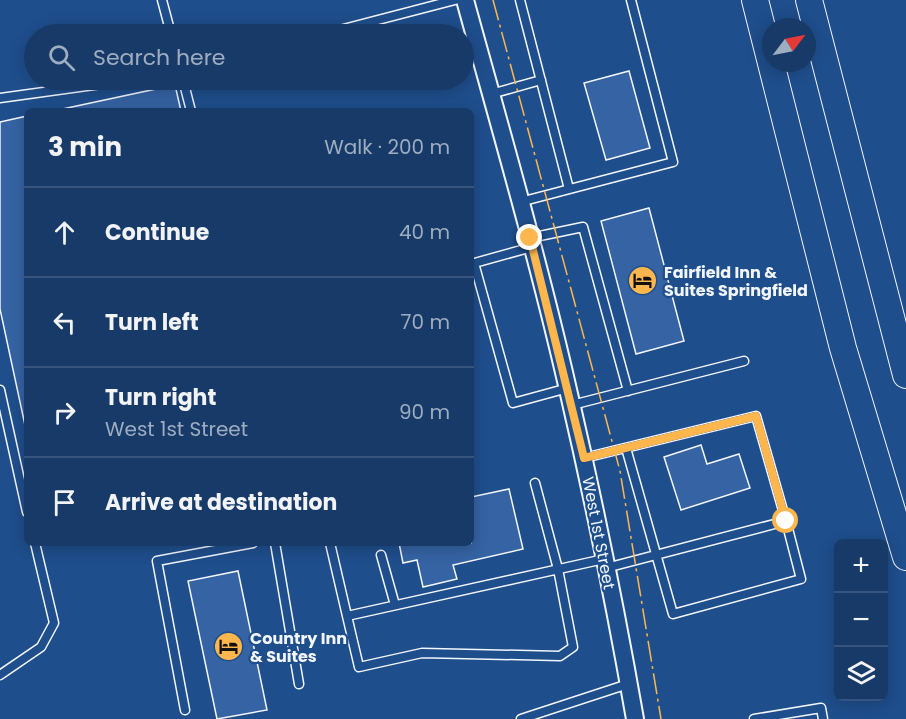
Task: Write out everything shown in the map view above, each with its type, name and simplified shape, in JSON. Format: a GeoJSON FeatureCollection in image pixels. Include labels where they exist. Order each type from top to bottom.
{"type":"FeatureCollection","features":[{"type":"Feature","properties":{"kind":"main road"},"geometry":{"type":"LineString","coordinates":[[754,0],[843,348],[906,556]]}},
{"type":"Feature","properties":{"kind":"main road"},"geometry":{"type":"LineString","coordinates":[[808,0],[906,375]]}},
{"type":"Feature","properties":{"kind":"street","name":"West 1st Street"},"geometry":{"type":"LineString","coordinates":[[465,0],[471,24]]}},
{"type":"Feature","properties":{"kind":"street","name":"West 1st Street"},"geometry":{"type":"LineString","coordinates":[[474,34],[572,405],[635,719]]}},
{"type":"Feature","properties":{"kind":"lane"},"geometry":{"type":"LineString","coordinates":[[162,0],[168,24]]}},
{"type":"Feature","properties":{"kind":"lane"},"geometry":{"type":"LineString","coordinates":[[363,24],[455,0]]}},
{"type":"Feature","properties":{"kind":"lane"},"geometry":{"type":"LineString","coordinates":[[520,0],[569,189]]}},
{"type":"Feature","properties":{"kind":"lane"},"geometry":{"type":"LineString","coordinates":[[520,202],[673,162],[631,0]]}},
{"type":"Feature","properties":{"kind":"lane"},"geometry":{"type":"LineString","coordinates":[[490,94],[541,80]]}},
{"type":"Feature","properties":{"kind":"lane"},"geometry":{"type":"LineString","coordinates":[[0,98],[58,90]]}},
{"type":"Feature","properties":{"kind":"lane"},"geometry":{"type":"LineString","coordinates":[[186,90],[190,108]]}},
{"type":"Feature","properties":{"kind":"lane"},"geometry":{"type":"LineString","coordinates":[[474,263],[583,227],[628,391]]}},
{"type":"Feature","properties":{"kind":"lane"},"geometry":{"type":"LineString","coordinates":[[474,271],[513,403],[568,388]]}},
{"type":"Feature","properties":{"kind":"lane"},"geometry":{"type":"LineString","coordinates":[[572,405],[744,361]]}},
{"type":"Feature","properties":{"kind":"lane"},"geometry":{"type":"LineString","coordinates":[[0,390],[24,498]]}},
{"type":"Feature","properties":{"kind":"lane"},"geometry":{"type":"LineString","coordinates":[[584,458],[756,416],[801,579],[673,614],[626,448]]}},
{"type":"Feature","properties":{"kind":"lane"},"geometry":{"type":"LineString","coordinates":[[331,546],[359,667],[422,653],[560,656],[573,647],[558,569],[535,483]]}},
{"type":"Feature","properties":{"kind":"lane"},"geometry":{"type":"LineString","coordinates":[[347,616],[558,569],[656,555],[786,521]]}},
{"type":"Feature","properties":{"kind":"lane"},"geometry":{"type":"LineString","coordinates":[[0,675],[41,647],[54,623],[35,546]]}},
{"type":"Feature","properties":{"kind":"lane"},"geometry":{"type":"LineString","coordinates":[[185,710],[157,561],[237,546]]}},
{"type":"Feature","properties":{"kind":"lane"},"geometry":{"type":"LineString","coordinates":[[276,546],[299,684]]}},
{"type":"Feature","properties":{"kind":"lane"},"geometry":{"type":"LineString","coordinates":[[381,555],[395,605]]}},
{"type":"Feature","properties":{"kind":"lane"},"geometry":{"type":"LineString","coordinates":[[521,719],[628,684]]}},
{"type":"Feature","properties":{"kind":"lane"},"geometry":{"type":"LineString","coordinates":[[754,719],[821,708],[823,719]]}},
{"type":"Feature","properties":{"kind":"building"},"geometry":{"type":"Polygon","coordinates":[[[629,71],[650,148],[606,160],[584,83],[629,71]]]}},
{"type":"Feature","properties":{"kind":"building"},"geometry":{"type":"Polygon","coordinates":[[[152,90],[176,90],[180,108],[67,108],[152,90]]]}},
{"type":"Feature","properties":{"kind":"building"},"geometry":{"type":"Polygon","coordinates":[[[24,117],[24,421],[0,309],[0,122],[24,117]]]}},
{"type":"Feature","properties":{"kind":"building","name":"Fairfield Inn & Suites Springfield"},"geometry":{"type":"Polygon","coordinates":[[[649,208],[684,341],[636,354],[601,221],[649,208]]]}},
{"type":"Feature","properties":{"kind":"building"},"geometry":{"type":"Polygon","coordinates":[[[701,445],[707,464],[739,454],[750,488],[681,510],[664,457],[701,445]]]}},
{"type":"Feature","properties":{"kind":"building"},"geometry":{"type":"Polygon","coordinates":[[[509,489],[523,549],[453,565],[457,579],[423,587],[417,560],[403,563],[400,546],[474,546],[474,496],[509,489]]]}},
{"type":"Feature","properties":{"kind":"building"},"geometry":{"type":"Polygon","coordinates":[[[238,571],[267,710],[217,719],[188,581],[238,571]]]}},
{"type":"Feature","properties":{"kind":"power"},"geometry":{"type":"LineString","coordinates":[[493,0],[620,471],[661,719]]}},
{"type":"Feature","properties":{"kind":"place","name":"Fairfield Inn & Suites Springfield"},"geometry":{"type":"Point","coordinates":[643,281]}},
{"type":"Feature","properties":{"kind":"place","name":"Country Inn & Suites"},"geometry":{"type":"Point","coordinates":[229,647]}},
{"type":"Feature","properties":{"kind":"route"},"geometry":{"type":"LineString","coordinates":[[530,238],[584,458],[756,416],[786,521]]}}]}
